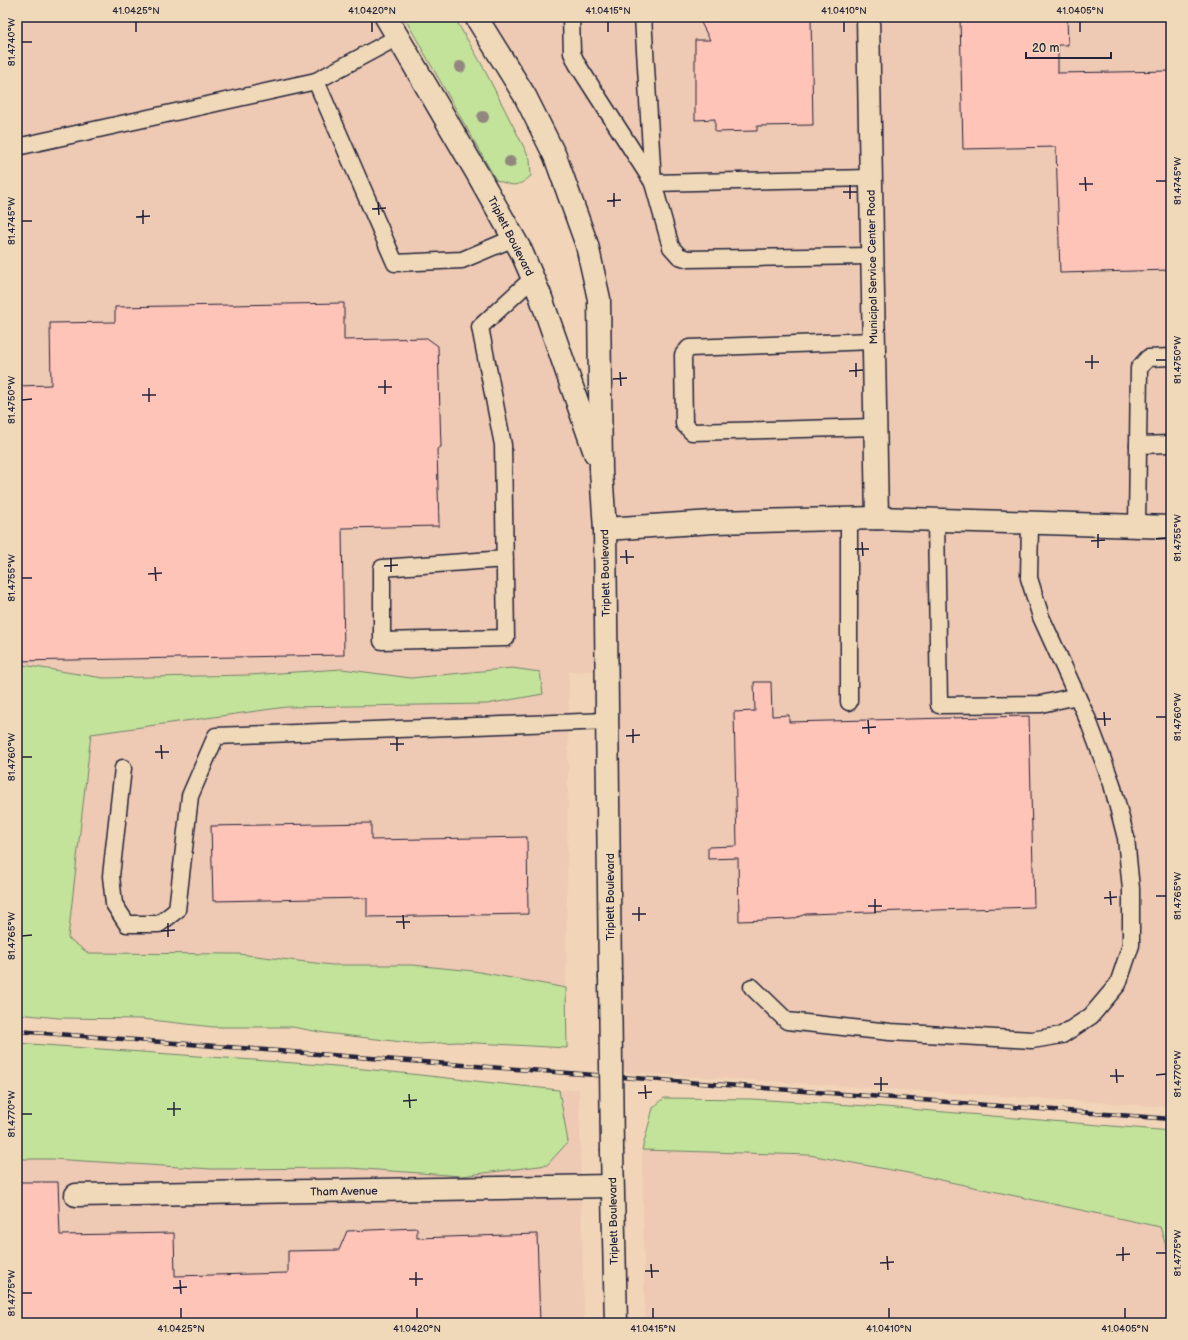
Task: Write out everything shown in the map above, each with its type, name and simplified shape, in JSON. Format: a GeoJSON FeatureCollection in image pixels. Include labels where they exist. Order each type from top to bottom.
{"type":"FeatureCollection","features":[{"type":"Feature","properties":{"kind":"main road","name":"Triplett Boulevard"},"geometry":{"type":"LineString","coordinates":[[386,17],[514,238],[533,278],[601,471]]}},
{"type":"Feature","properties":{"kind":"main road","name":"Triplett Boulevard"},"geometry":{"type":"LineString","coordinates":[[476,17],[525,96],[555,156],[588,245],[599,299],[601,471],[605,529],[612,1186],[616,1323]]}},
{"type":"Feature","properties":{"kind":"main road","name":"Municipal Service Center Road"},"geometry":{"type":"LineString","coordinates":[[868,17],[877,518]]}},
{"type":"Feature","properties":{"kind":"main road"},"geometry":{"type":"LineString","coordinates":[[605,529],[713,522],[849,518],[1171,527]]}},
{"type":"Feature","properties":{"kind":"main road","name":"Tham Avenue"},"geometry":{"type":"LineString","coordinates":[[76,1195],[612,1186]]}},
{"type":"Feature","properties":{"kind":"lane"},"geometry":{"type":"LineString","coordinates":[[571,17],[572,53],[577,64],[653,183]]}},
{"type":"Feature","properties":{"kind":"lane"},"geometry":{"type":"LineString","coordinates":[[643,17],[653,183],[671,247],[679,256],[688,259],[872,256]]}},
{"type":"Feature","properties":{"kind":"lane"},"geometry":{"type":"LineString","coordinates":[[17,148],[316,81],[398,37]]}},
{"type":"Feature","properties":{"kind":"lane"},"geometry":{"type":"LineString","coordinates":[[316,81],[395,263],[462,260],[514,238]]}},
{"type":"Feature","properties":{"kind":"lane"},"geometry":{"type":"LineString","coordinates":[[653,183],[870,178]]}},
{"type":"Feature","properties":{"kind":"lane"},"geometry":{"type":"LineString","coordinates":[[504,559],[382,568],[382,641],[506,638],[503,445],[480,327],[533,278]]}},
{"type":"Feature","properties":{"kind":"lane"},"geometry":{"type":"LineString","coordinates":[[873,341],[689,348],[683,355],[684,424],[692,432],[875,427]]}},
{"type":"Feature","properties":{"kind":"lane"},"geometry":{"type":"LineString","coordinates":[[1137,526],[1139,368],[1148,358],[1171,357]]}},
{"type":"Feature","properties":{"kind":"lane"},"geometry":{"type":"LineString","coordinates":[[1138,445],[1171,444]]}},
{"type":"Feature","properties":{"kind":"lane"},"geometry":{"type":"LineString","coordinates":[[849,518],[849,702]]}},
{"type":"Feature","properties":{"kind":"lane"},"geometry":{"type":"LineString","coordinates":[[936,520],[939,705],[1041,704],[1077,696]]}},
{"type":"Feature","properties":{"kind":"lane"},"geometry":{"type":"LineString","coordinates":[[752,986],[787,1021],[890,1032],[1032,1040],[1062,1035],[1091,1016],[1118,984],[1131,945],[1131,889],[1126,838],[1112,784],[1088,720],[1041,617],[1030,578],[1030,524]]}},
{"type":"Feature","properties":{"kind":"lane"},"geometry":{"type":"LineString","coordinates":[[123,768],[111,876],[114,904],[127,924],[159,924],[178,910],[190,796],[216,736],[608,721]]}},
{"type":"Feature","properties":{"kind":"shaded area"},"geometry":{"type":"Polygon","coordinates":[[[17,17],[386,17],[477,173],[600,469],[587,245],[476,17],[1171,17],[1171,1107],[611,1071],[607,670],[569,672],[566,988],[474,971],[412,965],[332,965],[239,954],[88,953],[68,938],[91,734],[286,707],[397,707],[474,671],[411,678],[342,669],[249,675],[103,678],[17,664],[17,17]]]}},
{"type":"Feature","properties":{"kind":"shaded area"},"geometry":{"type":"Polygon","coordinates":[[[17,1043],[336,1066],[559,1090],[579,1089],[584,1323],[17,1323],[17,1043]]]}},
{"type":"Feature","properties":{"kind":"shaded area"},"geometry":{"type":"Polygon","coordinates":[[[642,1150],[809,1155],[908,1173],[1160,1227],[1171,1262],[1171,1323],[645,1323],[642,1150]]]}},
{"type":"Feature","properties":{"kind":"green space"},"geometry":{"type":"Polygon","coordinates":[[[404,17],[454,17],[481,63],[530,159],[531,176],[522,183],[511,185],[496,180],[404,17]]]}},
{"type":"Feature","properties":{"kind":"green space"},"geometry":{"type":"Polygon","coordinates":[[[17,664],[103,678],[249,675],[342,669],[411,678],[512,668],[540,672],[543,694],[487,704],[286,707],[91,734],[68,938],[88,953],[239,954],[332,965],[412,965],[474,971],[566,988],[567,1048],[458,1042],[419,1044],[325,1033],[292,1027],[213,1027],[142,1019],[59,1018],[17,1014],[17,664]]]}},
{"type":"Feature","properties":{"kind":"green space"},"geometry":{"type":"Polygon","coordinates":[[[17,1043],[336,1066],[559,1090],[568,1142],[547,1165],[461,1176],[350,1168],[212,1169],[52,1159],[17,1159],[17,1043]]]}},
{"type":"Feature","properties":{"kind":"green space"},"geometry":{"type":"Polygon","coordinates":[[[664,1098],[751,1099],[885,1107],[1171,1131],[1171,1262],[1160,1227],[908,1173],[809,1155],[642,1150],[653,1108],[664,1098]]]}},
{"type":"Feature","properties":{"kind":"building"},"geometry":{"type":"Polygon","coordinates":[[[698,17],[811,17],[813,125],[757,126],[757,131],[715,132],[715,119],[695,120],[695,40],[710,40],[698,17]]]}},
{"type":"Feature","properties":{"kind":"building"},"geometry":{"type":"Polygon","coordinates":[[[960,17],[1067,17],[1068,45],[1058,45],[1058,73],[1171,71],[1171,270],[1060,273],[1056,147],[963,149],[960,17]]]}},
{"type":"Feature","properties":{"kind":"building"},"geometry":{"type":"Polygon","coordinates":[[[344,303],[344,340],[427,338],[438,346],[441,447],[437,449],[439,526],[342,528],[344,655],[17,661],[17,386],[51,385],[50,323],[115,322],[115,307],[344,303]]]}},
{"type":"Feature","properties":{"kind":"building"},"geometry":{"type":"Polygon","coordinates":[[[754,682],[771,682],[772,716],[789,715],[789,722],[1029,716],[1034,907],[806,914],[792,919],[739,921],[738,858],[708,859],[708,847],[737,846],[734,712],[755,711],[754,682]]]}},
{"type":"Feature","properties":{"kind":"building"},"geometry":{"type":"Polygon","coordinates":[[[371,823],[371,840],[527,837],[528,914],[367,917],[367,898],[213,901],[211,826],[371,823]]]}},
{"type":"Feature","properties":{"kind":"building"},"geometry":{"type":"Polygon","coordinates":[[[17,1182],[58,1182],[60,1235],[174,1233],[175,1276],[288,1273],[288,1251],[339,1250],[347,1231],[417,1228],[417,1238],[537,1234],[540,1323],[17,1323],[17,1182]]]}},
{"type":"Feature","properties":{"kind":"railway"},"geometry":{"type":"LineString","coordinates":[[17,1031],[1171,1119]]}}]}
